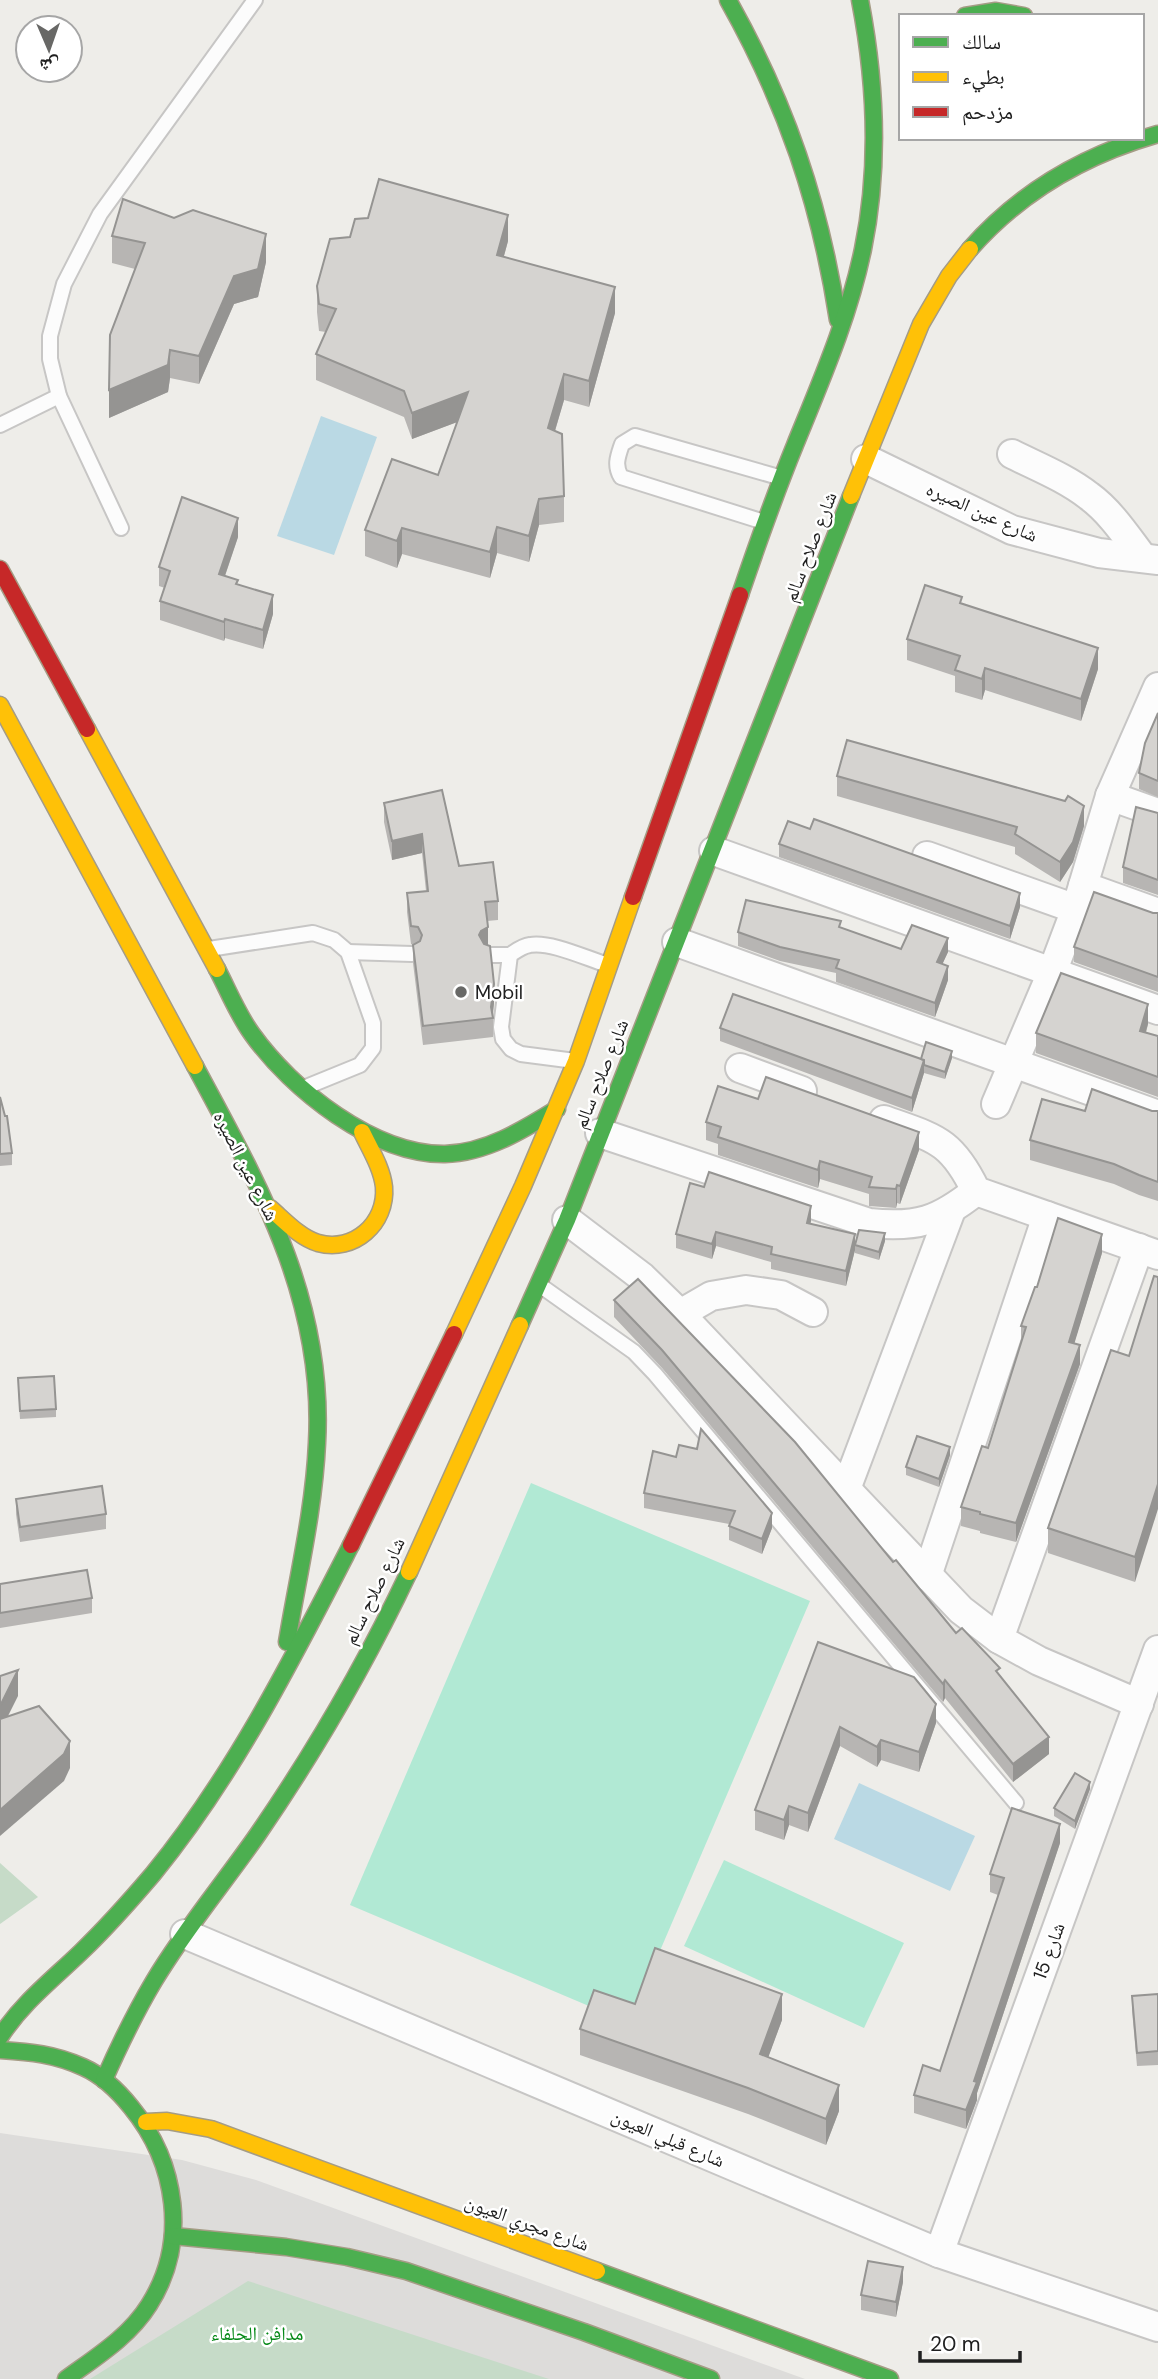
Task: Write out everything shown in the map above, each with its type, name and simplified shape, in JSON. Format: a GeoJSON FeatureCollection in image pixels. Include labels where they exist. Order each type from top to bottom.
{"type":"FeatureCollection","features":[{"type":"Feature","properties":{"kind":"main road"},"geometry":{"type":"LineString","coordinates":[[728,0],[769,75],[807,174],[830,267],[839,334]]}},
{"type":"Feature","properties":{"kind":"main road","name":"شارع صلاح سالم"},"geometry":{"type":"LineString","coordinates":[[0,2037],[15,2015],[91,1942],[152,1875],[206,1802],[282,1674],[391,1465],[456,1331],[557,1109],[765,522],[839,334],[855,282],[867,229],[875,120],[871,66],[860,0]]}},
{"type":"Feature","properties":{"kind":"main road"},"geometry":{"type":"LineString","coordinates":[[977,14],[996,11],[1013,14]]}},
{"type":"Feature","properties":{"kind":"main road"},"geometry":{"type":"LineString","coordinates":[[875,120],[888,97]]}},
{"type":"Feature","properties":{"kind":"main road","name":"شارع صلاح سالم"},"geometry":{"type":"LineString","coordinates":[[104,2080],[153,1981],[258,1834],[325,1729],[386,1620],[567,1220],[866,459],[931,305],[976,243],[1004,215],[1037,189],[1103,145],[1128,140]]}},
{"type":"Feature","properties":{"kind":"main road"},"geometry":{"type":"LineString","coordinates":[[0,569],[252,1034],[302,1089],[362,1132],[385,1143],[420,1152],[449,1154],[477,1149],[504,1140],[557,1109]]}},
{"type":"Feature","properties":{"kind":"main road","name":"شارع عين الصيره"},"geometry":{"type":"LineString","coordinates":[[0,705],[270,1208],[293,1272],[309,1338],[317,1405],[316,1473],[282,1674]]}},
{"type":"Feature","properties":{"kind":"main road"},"geometry":{"type":"LineString","coordinates":[[270,1208],[303,1235],[317,1242],[347,1244],[361,1238],[373,1228],[381,1215],[384,1200],[380,1172],[362,1132]]}},
{"type":"Feature","properties":{"kind":"main road"},"geometry":{"type":"LineString","coordinates":[[0,2050],[36,2052],[61,2059],[104,2080],[128,2099],[146,2122],[160,2148],[169,2175],[174,2204],[173,2236],[169,2262],[159,2289],[144,2315],[125,2337],[66,2379]]}},
{"type":"Feature","properties":{"kind":"main road","name":"شارع مجري العيون"},"geometry":{"type":"LineString","coordinates":[[146,2122],[167,2121],[211,2129],[890,2379]]}},
{"type":"Feature","properties":{"kind":"main road"},"geometry":{"type":"LineString","coordinates":[[173,2236],[286,2247],[407,2271],[710,2379]]}},
{"type":"Feature","properties":{"kind":"street","name":"شارع عين الصيره"},"geometry":{"type":"LineString","coordinates":[[1012,454],[1066,481],[1091,497],[1151,559]]}},
{"type":"Feature","properties":{"kind":"street","name":"شارع عين الصيره"},"geometry":{"type":"LineString","coordinates":[[866,459],[1012,530],[1098,553],[1151,559]]}},
{"type":"Feature","properties":{"kind":"street"},"geometry":{"type":"LineString","coordinates":[[996,1104],[1053,971],[1110,796],[1158,687]]}},
{"type":"Feature","properties":{"kind":"street"},"geometry":{"type":"LineString","coordinates":[[1110,796],[1158,813]]}},
{"type":"Feature","properties":{"kind":"street"},"geometry":{"type":"LineString","coordinates":[[714,850],[1158,1010]]}},
{"type":"Feature","properties":{"kind":"street"},"geometry":{"type":"LineString","coordinates":[[926,856],[1079,897],[1158,913]]}},
{"type":"Feature","properties":{"kind":"street"},"geometry":{"type":"LineString","coordinates":[[677,942],[1158,1115]]}},
{"type":"Feature","properties":{"kind":"street"},"geometry":{"type":"LineString","coordinates":[[740,1068],[935,1138],[952,1153],[966,1171],[976,1191],[1149,1251],[999,1639]]}},
{"type":"Feature","properties":{"kind":"street"},"geometry":{"type":"LineString","coordinates":[[600,1133],[869,1223],[898,1226],[927,1221],[951,1210],[976,1191]]}},
{"type":"Feature","properties":{"kind":"street"},"geometry":{"type":"LineString","coordinates":[[845,1489],[951,1210]]}},
{"type":"Feature","properties":{"kind":"street"},"geometry":{"type":"LineString","coordinates":[[927,1576],[1046,1216]]}},
{"type":"Feature","properties":{"kind":"street"},"geometry":{"type":"LineString","coordinates":[[567,1220],[642,1277],[680,1314],[961,1610],[999,1639],[1040,1661],[1139,1704]]}},
{"type":"Feature","properties":{"kind":"street"},"geometry":{"type":"LineString","coordinates":[[680,1314],[711,1296],[746,1290],[781,1295],[813,1312]]}},
{"type":"Feature","properties":{"kind":"street","name":"شارع 15"},"geometry":{"type":"LineString","coordinates":[[939,2253],[1158,1650]]}},
{"type":"Feature","properties":{"kind":"street","name":"شارع قبلي العيون"},"geometry":{"type":"LineString","coordinates":[[185,1934],[939,2253],[1158,2327]]}},
{"type":"Feature","properties":{"kind":"lane"},"geometry":{"type":"LineString","coordinates":[[121,528],[59,396],[50,359],[50,336],[64,284],[100,214],[255,0]]}},
{"type":"Feature","properties":{"kind":"lane"},"geometry":{"type":"LineString","coordinates":[[0,425],[59,396]]}},
{"type":"Feature","properties":{"kind":"lane"},"geometry":{"type":"LineString","coordinates":[[765,522],[621,477],[616,462],[622,444],[635,436],[782,478]]}},
{"type":"Feature","properties":{"kind":"lane"},"geometry":{"type":"LineString","coordinates":[[207,949],[313,933],[334,940],[348,952],[373,1023],[373,1048],[359,1065],[302,1089]]}},
{"type":"Feature","properties":{"kind":"lane"},"geometry":{"type":"LineString","coordinates":[[489,955],[510,955],[521,947],[546,945],[610,965]]}},
{"type":"Feature","properties":{"kind":"lane"},"geometry":{"type":"LineString","coordinates":[[348,952],[412,954]]}},
{"type":"Feature","properties":{"kind":"lane"},"geometry":{"type":"LineString","coordinates":[[510,955],[501,1027],[503,1039],[511,1049],[521,1054],[576,1061]]}},
{"type":"Feature","properties":{"kind":"lane"},"geometry":{"type":"LineString","coordinates":[[539,1285],[625,1346],[655,1374],[1016,1803]]}},
{"type":"Feature","properties":{"kind":"shaded area"},"geometry":{"type":"Polygon","coordinates":[[[0,2133],[182,2160],[256,2180],[805,2379],[0,2379],[0,2133]]]}},
{"type":"Feature","properties":{"kind":"green space"},"geometry":{"type":"Polygon","coordinates":[[[531,1483],[810,1601],[629,2023],[350,1905],[531,1483]]]}},
{"type":"Feature","properties":{"kind":"green space"},"geometry":{"type":"Polygon","coordinates":[[[724,1860],[904,1943],[864,2028],[684,1946],[724,1860]]]}},
{"type":"Feature","properties":{"kind":"green space"},"geometry":{"type":"Polygon","coordinates":[[[0,1863],[38,1897],[0,1924],[0,1863]]]}},
{"type":"Feature","properties":{"kind":"green space","name":"مدافن الحلفاء"},"geometry":{"type":"Polygon","coordinates":[[[248,2281],[549,2379],[90,2379],[248,2281]]]}},
{"type":"Feature","properties":{"kind":"water"},"geometry":{"type":"Polygon","coordinates":[[[321,416],[377,437],[334,555],[277,536],[321,416]]]}},
{"type":"Feature","properties":{"kind":"water"},"geometry":{"type":"Polygon","coordinates":[[[859,1783],[975,1836],[950,1891],[834,1839],[859,1783]]]}},
{"type":"Feature","properties":{"kind":"building"},"geometry":{"type":"Polygon","coordinates":[[[379,179],[508,215],[497,255],[615,287],[589,381],[564,374],[548,428],[562,434],[564,496],[539,499],[529,536],[497,527],[490,552],[402,528],[397,541],[365,530],[392,459],[438,475],[468,392],[412,413],[404,391],[316,354],[336,309],[319,304],[317,286],[330,239],[350,237],[355,219],[368,218],[379,179]]]}},
{"type":"Feature","properties":{"kind":"building"},"geometry":{"type":"Polygon","coordinates":[[[123,199],[174,218],[193,210],[266,234],[258,269],[234,276],[199,356],[170,350],[168,365],[109,390],[110,335],[145,243],[112,236],[123,199]]]}},
{"type":"Feature","properties":{"kind":"building"},"geometry":{"type":"Polygon","coordinates":[[[182,497],[238,518],[219,574],[238,580],[236,584],[273,595],[263,630],[225,619],[224,622],[160,601],[170,571],[159,567],[182,497]]]}},
{"type":"Feature","properties":{"kind":"building"},"geometry":{"type":"Polygon","coordinates":[[[925,585],[962,597],[960,603],[1098,648],[1081,699],[985,668],[982,679],[955,670],[960,656],[907,639],[925,585]]]}},
{"type":"Feature","properties":{"kind":"building"},"geometry":{"type":"Polygon","coordinates":[[[1158,713],[1158,781],[1139,773],[1145,743],[1158,713]]]}},
{"type":"Feature","properties":{"kind":"building"},"geometry":{"type":"Polygon","coordinates":[[[847,740],[1065,801],[1068,796],[1084,806],[1073,842],[1060,862],[1015,834],[1017,827],[837,776],[847,740]]]}},
{"type":"Feature","properties":{"kind":"building"},"geometry":{"type":"Polygon","coordinates":[[[442,790],[459,866],[493,862],[498,901],[485,902],[488,927],[479,935],[484,944],[490,946],[494,984],[491,1007],[493,1018],[423,1026],[413,945],[420,941],[422,935],[418,927],[411,926],[407,893],[428,891],[422,834],[392,841],[384,803],[442,790]]]}},
{"type":"Feature","properties":{"kind":"building"},"geometry":{"type":"Polygon","coordinates":[[[1136,807],[1158,813],[1158,880],[1123,867],[1136,807]]]}},
{"type":"Feature","properties":{"kind":"building"},"geometry":{"type":"Polygon","coordinates":[[[814,819],[1020,893],[1010,926],[779,844],[788,821],[810,829],[814,819]]]}},
{"type":"Feature","properties":{"kind":"building"},"geometry":{"type":"Polygon","coordinates":[[[1094,892],[1158,913],[1158,977],[1074,947],[1094,892]]]}},
{"type":"Feature","properties":{"kind":"building"},"geometry":{"type":"Polygon","coordinates":[[[746,900],[841,921],[839,927],[901,949],[912,925],[948,938],[937,962],[948,966],[935,1003],[836,968],[839,960],[780,947],[738,932],[746,900]]]}},
{"type":"Feature","properties":{"kind":"building"},"geometry":{"type":"Polygon","coordinates":[[[1061,973],[1148,1004],[1140,1031],[1158,1036],[1158,1077],[1036,1033],[1061,973]]]}},
{"type":"Feature","properties":{"kind":"building"},"geometry":{"type":"Polygon","coordinates":[[[733,994],[924,1060],[912,1098],[720,1028],[733,994]]]}},
{"type":"Feature","properties":{"kind":"building"},"geometry":{"type":"Polygon","coordinates":[[[926,1042],[952,1051],[945,1072],[924,1065],[924,1060],[921,1059],[926,1042]]]}},
{"type":"Feature","properties":{"kind":"building"},"geometry":{"type":"Polygon","coordinates":[[[766,1077],[919,1132],[900,1186],[897,1185],[896,1189],[869,1187],[872,1177],[820,1161],[818,1170],[718,1137],[721,1127],[706,1122],[718,1086],[758,1099],[766,1077]]]}},
{"type":"Feature","properties":{"kind":"building"},"geometry":{"type":"Polygon","coordinates":[[[1092,1089],[1158,1111],[1158,1182],[1114,1164],[1030,1140],[1042,1099],[1085,1111],[1092,1089]]]}},
{"type":"Feature","properties":{"kind":"building"},"geometry":{"type":"Polygon","coordinates":[[[0,1097],[7,1116],[12,1153],[0,1154],[0,1097]]]}},
{"type":"Feature","properties":{"kind":"building"},"geometry":{"type":"Polygon","coordinates":[[[709,1172],[811,1206],[807,1223],[855,1234],[846,1271],[771,1254],[772,1247],[716,1232],[712,1244],[676,1234],[690,1183],[704,1187],[709,1172]]]}},
{"type":"Feature","properties":{"kind":"building"},"geometry":{"type":"Polygon","coordinates":[[[1058,1218],[1102,1234],[1069,1342],[1080,1345],[1016,1523],[961,1507],[982,1446],[988,1448],[1026,1327],[1021,1326],[1037,1287],[1058,1218]]]}},
{"type":"Feature","properties":{"kind":"building"},"geometry":{"type":"Polygon","coordinates":[[[859,1230],[885,1233],[879,1252],[855,1245],[859,1230]]]}},
{"type":"Feature","properties":{"kind":"building"},"geometry":{"type":"Polygon","coordinates":[[[1154,1276],[1158,1277],[1158,1484],[1135,1557],[1048,1528],[1111,1350],[1129,1356],[1154,1276]]]}},
{"type":"Feature","properties":{"kind":"building"},"geometry":{"type":"Polygon","coordinates":[[[638,1279],[795,1442],[893,1562],[896,1560],[956,1633],[962,1628],[1000,1668],[996,1671],[1049,1737],[1013,1764],[945,1680],[943,1684],[662,1350],[614,1300],[638,1279]]]}},
{"type":"Feature","properties":{"kind":"building"},"geometry":{"type":"Polygon","coordinates":[[[54,1376],[56,1409],[20,1411],[18,1378],[54,1376]]]}},
{"type":"Feature","properties":{"kind":"building"},"geometry":{"type":"Polygon","coordinates":[[[701,1429],[772,1513],[762,1539],[729,1526],[735,1511],[644,1493],[653,1451],[676,1457],[679,1445],[697,1449],[701,1429]]]}},
{"type":"Feature","properties":{"kind":"building"},"geometry":{"type":"Polygon","coordinates":[[[917,1436],[950,1447],[939,1479],[906,1467],[917,1436]]]}},
{"type":"Feature","properties":{"kind":"building"},"geometry":{"type":"Polygon","coordinates":[[[102,1486],[106,1514],[20,1527],[16,1499],[102,1486]]]}},
{"type":"Feature","properties":{"kind":"building"},"geometry":{"type":"Polygon","coordinates":[[[87,1570],[92,1598],[0,1613],[0,1584],[87,1570]]]}},
{"type":"Feature","properties":{"kind":"building"},"geometry":{"type":"Polygon","coordinates":[[[818,1642],[914,1677],[936,1704],[919,1752],[881,1740],[877,1747],[840,1727],[808,1813],[789,1806],[784,1820],[755,1810],[818,1642]]]}},
{"type":"Feature","properties":{"kind":"building"},"geometry":{"type":"Polygon","coordinates":[[[18,1670],[0,1706],[0,1676],[18,1670]]]}},
{"type":"Feature","properties":{"kind":"building"},"geometry":{"type":"Polygon","coordinates":[[[39,1706],[70,1741],[64,1754],[0,1810],[0,1719],[39,1706]]]}},
{"type":"Feature","properties":{"kind":"building"},"geometry":{"type":"Polygon","coordinates":[[[1075,1773],[1090,1782],[1075,1821],[1054,1808],[1075,1773]]]}},
{"type":"Feature","properties":{"kind":"building"},"geometry":{"type":"Polygon","coordinates":[[[1012,1808],[1060,1824],[966,2110],[914,2095],[923,2065],[940,2071],[1004,1878],[990,1874],[1012,1808]]]}},
{"type":"Feature","properties":{"kind":"building"},"geometry":{"type":"Polygon","coordinates":[[[655,1948],[782,1994],[760,2054],[839,2085],[826,2119],[748,2088],[580,2029],[594,1990],[635,2004],[655,1948]]]}},
{"type":"Feature","properties":{"kind":"building"},"geometry":{"type":"Polygon","coordinates":[[[1158,1994],[1158,2051],[1137,2053],[1132,1996],[1158,1994]]]}},
{"type":"Feature","properties":{"kind":"building"},"geometry":{"type":"Polygon","coordinates":[[[868,2261],[903,2267],[896,2302],[861,2295],[868,2261]]]}},
{"type":"Feature","properties":{"kind":"traffic: fast"},"geometry":{"type":"LineString","coordinates":[[728,0],[767,77],[798,155],[821,235],[838,320]]}},
{"type":"Feature","properties":{"kind":"traffic: fast"},"geometry":{"type":"LineString","coordinates":[[740,595],[780,482],[834,348],[863,249],[872,187],[874,124],[870,62],[860,0]]}},
{"type":"Feature","properties":{"kind":"traffic: fast"},"geometry":{"type":"LineString","coordinates":[[977,14],[996,11],[1013,14]]}},
{"type":"Feature","properties":{"kind":"traffic: fast"},"geometry":{"type":"LineString","coordinates":[[1144,139],[1158,134]]}},
{"type":"Feature","properties":{"kind":"traffic: fast"},"geometry":{"type":"LineString","coordinates":[[970,249],[1010,210],[1055,178],[1079,164],[1140,140]]}},
{"type":"Feature","properties":{"kind":"traffic: fast"},"geometry":{"type":"LineString","coordinates":[[520,1325],[567,1220],[851,496]]}},
{"type":"Feature","properties":{"kind":"traffic: fast"},"geometry":{"type":"LineString","coordinates":[[217,969],[247,1027],[289,1077],[337,1115],[391,1144],[445,1154],[475,1150],[504,1139],[557,1109]]}},
{"type":"Feature","properties":{"kind":"traffic: fast"},"geometry":{"type":"LineString","coordinates":[[195,1066],[243,1156],[283,1246],[299,1293],[310,1341],[317,1391],[317,1443],[309,1518],[287,1642]]}},
{"type":"Feature","properties":{"kind":"traffic: fast"},"geometry":{"type":"LineString","coordinates":[[0,2037],[28,2003],[118,1914],[153,1874],[210,1797],[261,1715],[351,1545]]}},
{"type":"Feature","properties":{"kind":"traffic: fast"},"geometry":{"type":"LineString","coordinates":[[104,2080],[134,2017],[166,1962],[300,1771],[357,1673],[409,1572]]}},
{"type":"Feature","properties":{"kind":"traffic: fast"},"geometry":{"type":"LineString","coordinates":[[0,2050],[52,2056],[90,2070],[103,2079],[126,2101],[147,2129],[167,2178],[173,2229],[170,2255],[162,2281],[149,2305],[132,2327],[66,2379]]}},
{"type":"Feature","properties":{"kind":"traffic: fast"},"geometry":{"type":"LineString","coordinates":[[173,2236],[286,2247],[347,2257],[406,2271],[711,2379]]}},
{"type":"Feature","properties":{"kind":"traffic: fast"},"geometry":{"type":"LineString","coordinates":[[597,2271],[890,2379]]}},
{"type":"Feature","properties":{"kind":"traffic: slow"},"geometry":{"type":"LineString","coordinates":[[851,496],[921,324],[949,276],[970,249]]}},
{"type":"Feature","properties":{"kind":"traffic: slow"},"geometry":{"type":"LineString","coordinates":[[0,705],[195,1066]]}},
{"type":"Feature","properties":{"kind":"traffic: slow"},"geometry":{"type":"LineString","coordinates":[[87,729],[217,969]]}},
{"type":"Feature","properties":{"kind":"traffic: slow"},"geometry":{"type":"LineString","coordinates":[[454,1334],[523,1186],[576,1061],[633,897]]}},
{"type":"Feature","properties":{"kind":"traffic: slow"},"geometry":{"type":"LineString","coordinates":[[270,1208],[298,1232],[318,1243],[344,1244],[366,1232],[380,1212],[384,1187],[378,1166],[362,1132]]}},
{"type":"Feature","properties":{"kind":"traffic: slow"},"geometry":{"type":"LineString","coordinates":[[409,1572],[520,1325]]}},
{"type":"Feature","properties":{"kind":"traffic: slow"},"geometry":{"type":"LineString","coordinates":[[146,2122],[167,2121],[211,2129],[597,2271]]}},
{"type":"Feature","properties":{"kind":"traffic: jam"},"geometry":{"type":"LineString","coordinates":[[0,569],[87,729]]}},
{"type":"Feature","properties":{"kind":"traffic: jam"},"geometry":{"type":"LineString","coordinates":[[633,897],[740,595]]}},
{"type":"Feature","properties":{"kind":"traffic: jam"},"geometry":{"type":"LineString","coordinates":[[351,1545],[454,1334]]}},
{"type":"Feature","properties":{"kind":"place","name":"Mobil"},"geometry":{"type":"Point","coordinates":[461,992]}}]}
